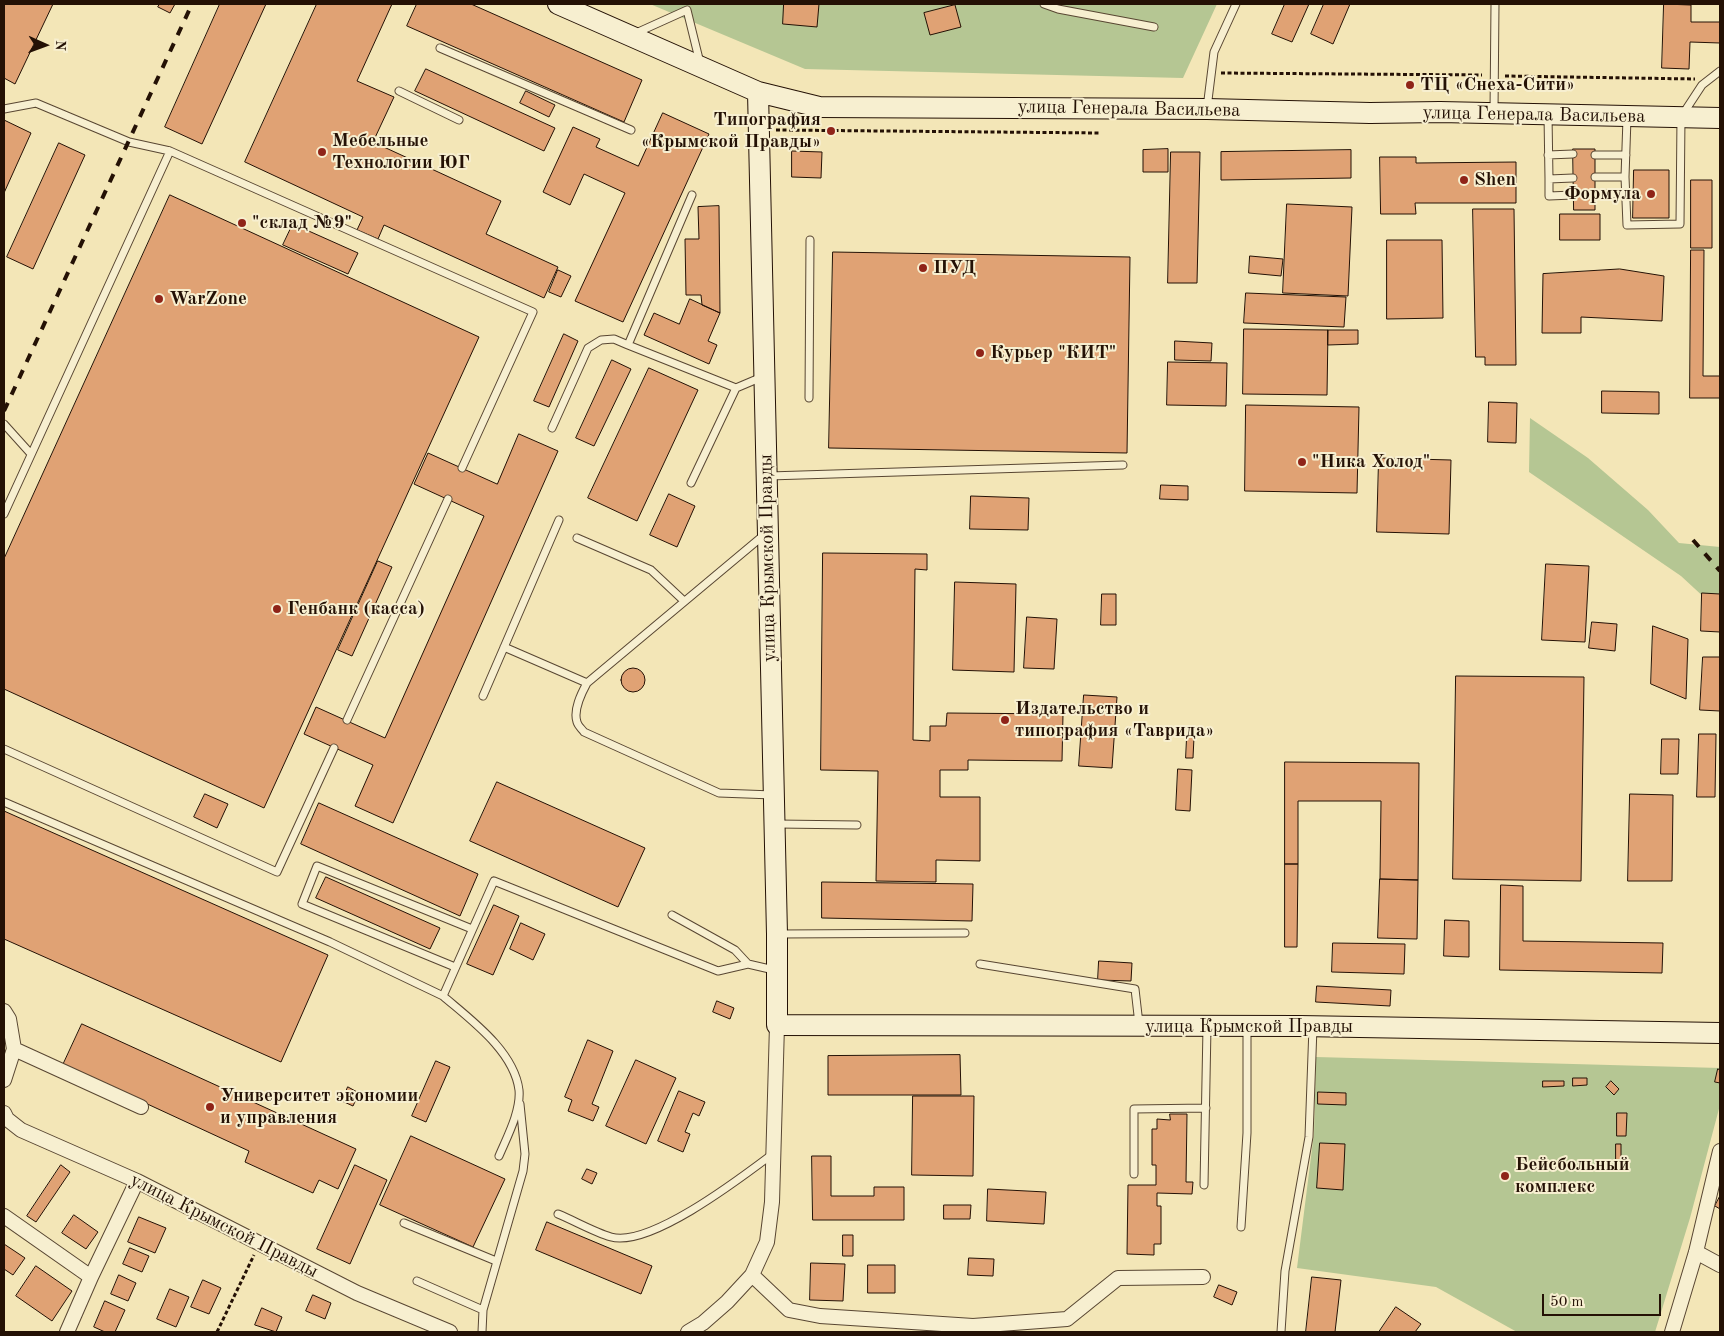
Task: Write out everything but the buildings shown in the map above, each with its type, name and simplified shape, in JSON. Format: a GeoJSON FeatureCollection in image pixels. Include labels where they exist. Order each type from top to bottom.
{"type":"FeatureCollection","features":[{"type":"Feature","properties":{"kind":"street","name":"улица Генерала Васильева"},"geometry":{"type":"LineString","coordinates":[[558,4],[758,92],[819,107],[1207,108],[1370,113],[1440,112],[1720,118]]}},
{"type":"Feature","properties":{"kind":"street","name":"улица Крымской Правды"},"geometry":{"type":"LineString","coordinates":[[688,1332],[703,1323],[727,1302],[752,1275],[767,1242],[772,1202],[777,1025],[777,934],[758,92]]}},
{"type":"Feature","properties":{"kind":"street"},"geometry":{"type":"LineString","coordinates":[[4,1012],[9,1019],[14,1049],[4,1080]]}},
{"type":"Feature","properties":{"kind":"street","name":"улица Крымской Правды"},"geometry":{"type":"LineString","coordinates":[[777,1025],[1247,1026],[1720,1033]]}},
{"type":"Feature","properties":{"kind":"street"},"geometry":{"type":"LineString","coordinates":[[14,1049],[141,1107]]}},
{"type":"Feature","properties":{"kind":"street","name":"улица Крымской Правды"},"geometry":{"type":"LineString","coordinates":[[4,1113],[7,1119],[22,1130],[137,1181],[357,1293],[450,1332]]}},
{"type":"Feature","properties":{"kind":"street"},"geometry":{"type":"LineString","coordinates":[[1672,1332],[1696,1252],[1720,1151]]}},
{"type":"Feature","properties":{"kind":"street"},"geometry":{"type":"LineString","coordinates":[[67,1332],[137,1181]]}},
{"type":"Feature","properties":{"kind":"street"},"geometry":{"type":"LineString","coordinates":[[4,1216],[91,1278]]}},
{"type":"Feature","properties":{"kind":"street"},"geometry":{"type":"LineString","coordinates":[[1696,1252],[1720,1265]]}},
{"type":"Feature","properties":{"kind":"street"},"geometry":{"type":"LineString","coordinates":[[752,1275],[789,1310],[820,1316],[973,1326],[1067,1319],[1118,1278],[1203,1277]]}},
{"type":"Feature","properties":{"kind":"lane"},"geometry":{"type":"LineString","coordinates":[[1044,4],[1058,9],[1154,27]]}},
{"type":"Feature","properties":{"kind":"lane"},"geometry":{"type":"LineString","coordinates":[[1207,108],[1214,52],[1236,4]]}},
{"type":"Feature","properties":{"kind":"lane"},"geometry":{"type":"LineString","coordinates":[[1494,114],[1495,4]]}},
{"type":"Feature","properties":{"kind":"lane"},"geometry":{"type":"LineString","coordinates":[[631,36],[689,7],[700,64]]}},
{"type":"Feature","properties":{"kind":"lane"},"geometry":{"type":"LineString","coordinates":[[440,48],[631,130]]}},
{"type":"Feature","properties":{"kind":"lane"},"geometry":{"type":"LineString","coordinates":[[1627,116],[1625,177],[1627,225],[1680,224],[1680,117],[1702,85],[1720,71]]}},
{"type":"Feature","properties":{"kind":"lane"},"geometry":{"type":"LineString","coordinates":[[398,91],[459,120]]}},
{"type":"Feature","properties":{"kind":"lane"},"geometry":{"type":"LineString","coordinates":[[4,109],[36,103],[129,142],[170,151],[533,312],[462,468]]}},
{"type":"Feature","properties":{"kind":"lane"},"geometry":{"type":"LineString","coordinates":[[1548,115],[1549,196],[1573,195]]}},
{"type":"Feature","properties":{"kind":"lane"},"geometry":{"type":"LineString","coordinates":[[4,514],[170,151]]}},
{"type":"Feature","properties":{"kind":"lane"},"geometry":{"type":"LineString","coordinates":[[1548,154],[1574,154]]}},
{"type":"Feature","properties":{"kind":"lane"},"geometry":{"type":"LineString","coordinates":[[1595,155],[1626,155]]}},
{"type":"Feature","properties":{"kind":"lane"},"geometry":{"type":"LineString","coordinates":[[1595,178],[1625,177]]}},
{"type":"Feature","properties":{"kind":"lane"},"geometry":{"type":"LineString","coordinates":[[1549,179],[1574,178]]}},
{"type":"Feature","properties":{"kind":"lane"},"geometry":{"type":"LineString","coordinates":[[1595,194],[1626,194]]}},
{"type":"Feature","properties":{"kind":"lane"},"geometry":{"type":"LineString","coordinates":[[628,345],[692,195]]}},
{"type":"Feature","properties":{"kind":"lane"},"geometry":{"type":"LineString","coordinates":[[809,398],[810,240]]}},
{"type":"Feature","properties":{"kind":"lane"},"geometry":{"type":"LineString","coordinates":[[552,428],[588,348],[600,340],[614,339],[736,388]]}},
{"type":"Feature","properties":{"kind":"lane"},"geometry":{"type":"LineString","coordinates":[[691,483],[736,388],[764,375]]}},
{"type":"Feature","properties":{"kind":"lane"},"geometry":{"type":"LineString","coordinates":[[4,424],[31,454]]}},
{"type":"Feature","properties":{"kind":"lane"},"geometry":{"type":"LineString","coordinates":[[766,476],[1123,465]]}},
{"type":"Feature","properties":{"kind":"lane"},"geometry":{"type":"LineString","coordinates":[[347,720],[448,499]]}},
{"type":"Feature","properties":{"kind":"lane"},"geometry":{"type":"LineString","coordinates":[[483,696],[559,520]]}},
{"type":"Feature","properties":{"kind":"lane"},"geometry":{"type":"LineString","coordinates":[[768,531],[587,683],[580,696],[576,714],[577,724],[584,732],[719,793],[774,795]]}},
{"type":"Feature","properties":{"kind":"lane"},"geometry":{"type":"LineString","coordinates":[[577,538],[651,570],[684,601]]}},
{"type":"Feature","properties":{"kind":"lane"},"geometry":{"type":"LineString","coordinates":[[504,648],[587,683]]}},
{"type":"Feature","properties":{"kind":"lane"},"geometry":{"type":"LineString","coordinates":[[4,759],[5,750],[277,872],[334,748]]}},
{"type":"Feature","properties":{"kind":"lane"},"geometry":{"type":"LineString","coordinates":[[4,802],[330,942],[443,996],[489,1036],[513,1068],[519,1091],[525,1154],[523,1171],[496,1261],[484,1310],[482,1332]]}},
{"type":"Feature","properties":{"kind":"lane"},"geometry":{"type":"LineString","coordinates":[[774,824],[856,825]]}},
{"type":"Feature","properties":{"kind":"lane"},"geometry":{"type":"LineString","coordinates":[[455,967],[302,904],[317,866],[472,929]]}},
{"type":"Feature","properties":{"kind":"lane"},"geometry":{"type":"LineString","coordinates":[[443,996],[494,881],[718,971],[748,964],[777,970]]}},
{"type":"Feature","properties":{"kind":"lane"},"geometry":{"type":"LineString","coordinates":[[672,915],[734,950],[748,964]]}},
{"type":"Feature","properties":{"kind":"lane"},"geometry":{"type":"LineString","coordinates":[[777,934],[965,933]]}},
{"type":"Feature","properties":{"kind":"lane"},"geometry":{"type":"LineString","coordinates":[[980,964],[1136,989],[1140,1026]]}},
{"type":"Feature","properties":{"kind":"lane"},"geometry":{"type":"LineString","coordinates":[[1204,1185],[1207,1026]]}},
{"type":"Feature","properties":{"kind":"lane"},"geometry":{"type":"LineString","coordinates":[[1241,1227],[1247,1133],[1247,1026]]}},
{"type":"Feature","properties":{"kind":"lane"},"geometry":{"type":"LineString","coordinates":[[1281,1332],[1285,1272],[1309,1137],[1314,1027]]}},
{"type":"Feature","properties":{"kind":"lane"},"geometry":{"type":"LineString","coordinates":[[499,1156],[516,1115],[519,1091]]}},
{"type":"Feature","properties":{"kind":"lane"},"geometry":{"type":"LineString","coordinates":[[1134,1174],[1134,1109],[1206,1108]]}},
{"type":"Feature","properties":{"kind":"lane"},"geometry":{"type":"LineString","coordinates":[[558,1214],[611,1237],[625,1238],[647,1233],[726,1188],[774,1153]]}},
{"type":"Feature","properties":{"kind":"lane"},"geometry":{"type":"LineString","coordinates":[[404,1223],[496,1261]]}},
{"type":"Feature","properties":{"kind":"lane"},"geometry":{"type":"LineString","coordinates":[[417,1282],[484,1310]]}},
{"type":"Feature","properties":{"kind":"path"},"geometry":{"type":"LineString","coordinates":[[1220,73],[1482,75]]}},
{"type":"Feature","properties":{"kind":"path"},"geometry":{"type":"LineString","coordinates":[[1506,76],[1710,79]]}},
{"type":"Feature","properties":{"kind":"path"},"geometry":{"type":"LineString","coordinates":[[758,127],[787,131],[1101,133]]}},
{"type":"Feature","properties":{"kind":"path"},"geometry":{"type":"LineString","coordinates":[[217,1332],[260,1243]]}},
{"type":"Feature","properties":{"kind":"green space"},"geometry":{"type":"Polygon","coordinates":[[[650,4],[1217,4],[1183,78],[805,69],[650,4]]]}},
{"type":"Feature","properties":{"kind":"green space"},"geometry":{"type":"Polygon","coordinates":[[[1530,418],[1588,458],[1648,510],[1679,543],[1720,547],[1720,612],[1681,576],[1529,472],[1530,418]]]}},
{"type":"Feature","properties":{"kind":"green space","name":"Бейсбольный комплекс"},"geometry":{"type":"Polygon","coordinates":[[[1316,1057],[1720,1068],[1720,1105],[1690,1218],[1655,1332],[1517,1332],[1436,1287],[1297,1268],[1314,1133],[1316,1057]]]}},
{"type":"Feature","properties":{"kind":"railway"},"geometry":{"type":"LineString","coordinates":[[4,411],[192,4]]}},
{"type":"Feature","properties":{"kind":"railway"},"geometry":{"type":"LineString","coordinates":[[1693,540],[1720,571]]}},
{"type":"Feature","properties":{"kind":"place","name":"ТЦ «Снеха-Сити»"},"geometry":{"type":"Point","coordinates":[1410,85]}},
{"type":"Feature","properties":{"kind":"place","name":"Типография «Крымской Правды»"},"geometry":{"type":"Point","coordinates":[831,131]}},
{"type":"Feature","properties":{"kind":"place","name":"Мебельные Технологии ЮГ"},"geometry":{"type":"Point","coordinates":[322,152]}},
{"type":"Feature","properties":{"kind":"place","name":"Shen"},"geometry":{"type":"Point","coordinates":[1464,180]}},
{"type":"Feature","properties":{"kind":"place","name":"Формула"},"geometry":{"type":"Point","coordinates":[1651,194]}},
{"type":"Feature","properties":{"kind":"place","name":"\"склад №9\""},"geometry":{"type":"Point","coordinates":[242,223]}},
{"type":"Feature","properties":{"kind":"place","name":"ПУД"},"geometry":{"type":"Point","coordinates":[923,268]}},
{"type":"Feature","properties":{"kind":"place","name":"WarZone"},"geometry":{"type":"Point","coordinates":[159,299]}},
{"type":"Feature","properties":{"kind":"place","name":"Курьер \"КИТ\""},"geometry":{"type":"Point","coordinates":[980,353]}},
{"type":"Feature","properties":{"kind":"place","name":"\"Ника Холод\""},"geometry":{"type":"Point","coordinates":[1302,462]}},
{"type":"Feature","properties":{"kind":"place","name":"Генбанк (касса)"},"geometry":{"type":"Point","coordinates":[277,609]}},
{"type":"Feature","properties":{"kind":"place","name":"Издательство и типография «Таврида»"},"geometry":{"type":"Point","coordinates":[1005,720]}},
{"type":"Feature","properties":{"kind":"place","name":"Университет экономии и управления"},"geometry":{"type":"Point","coordinates":[210,1107]}},
{"type":"Feature","properties":{"kind":"place","name":"Бейсбольный комплекс"},"geometry":{"type":"Point","coordinates":[1505,1176]}}]}
